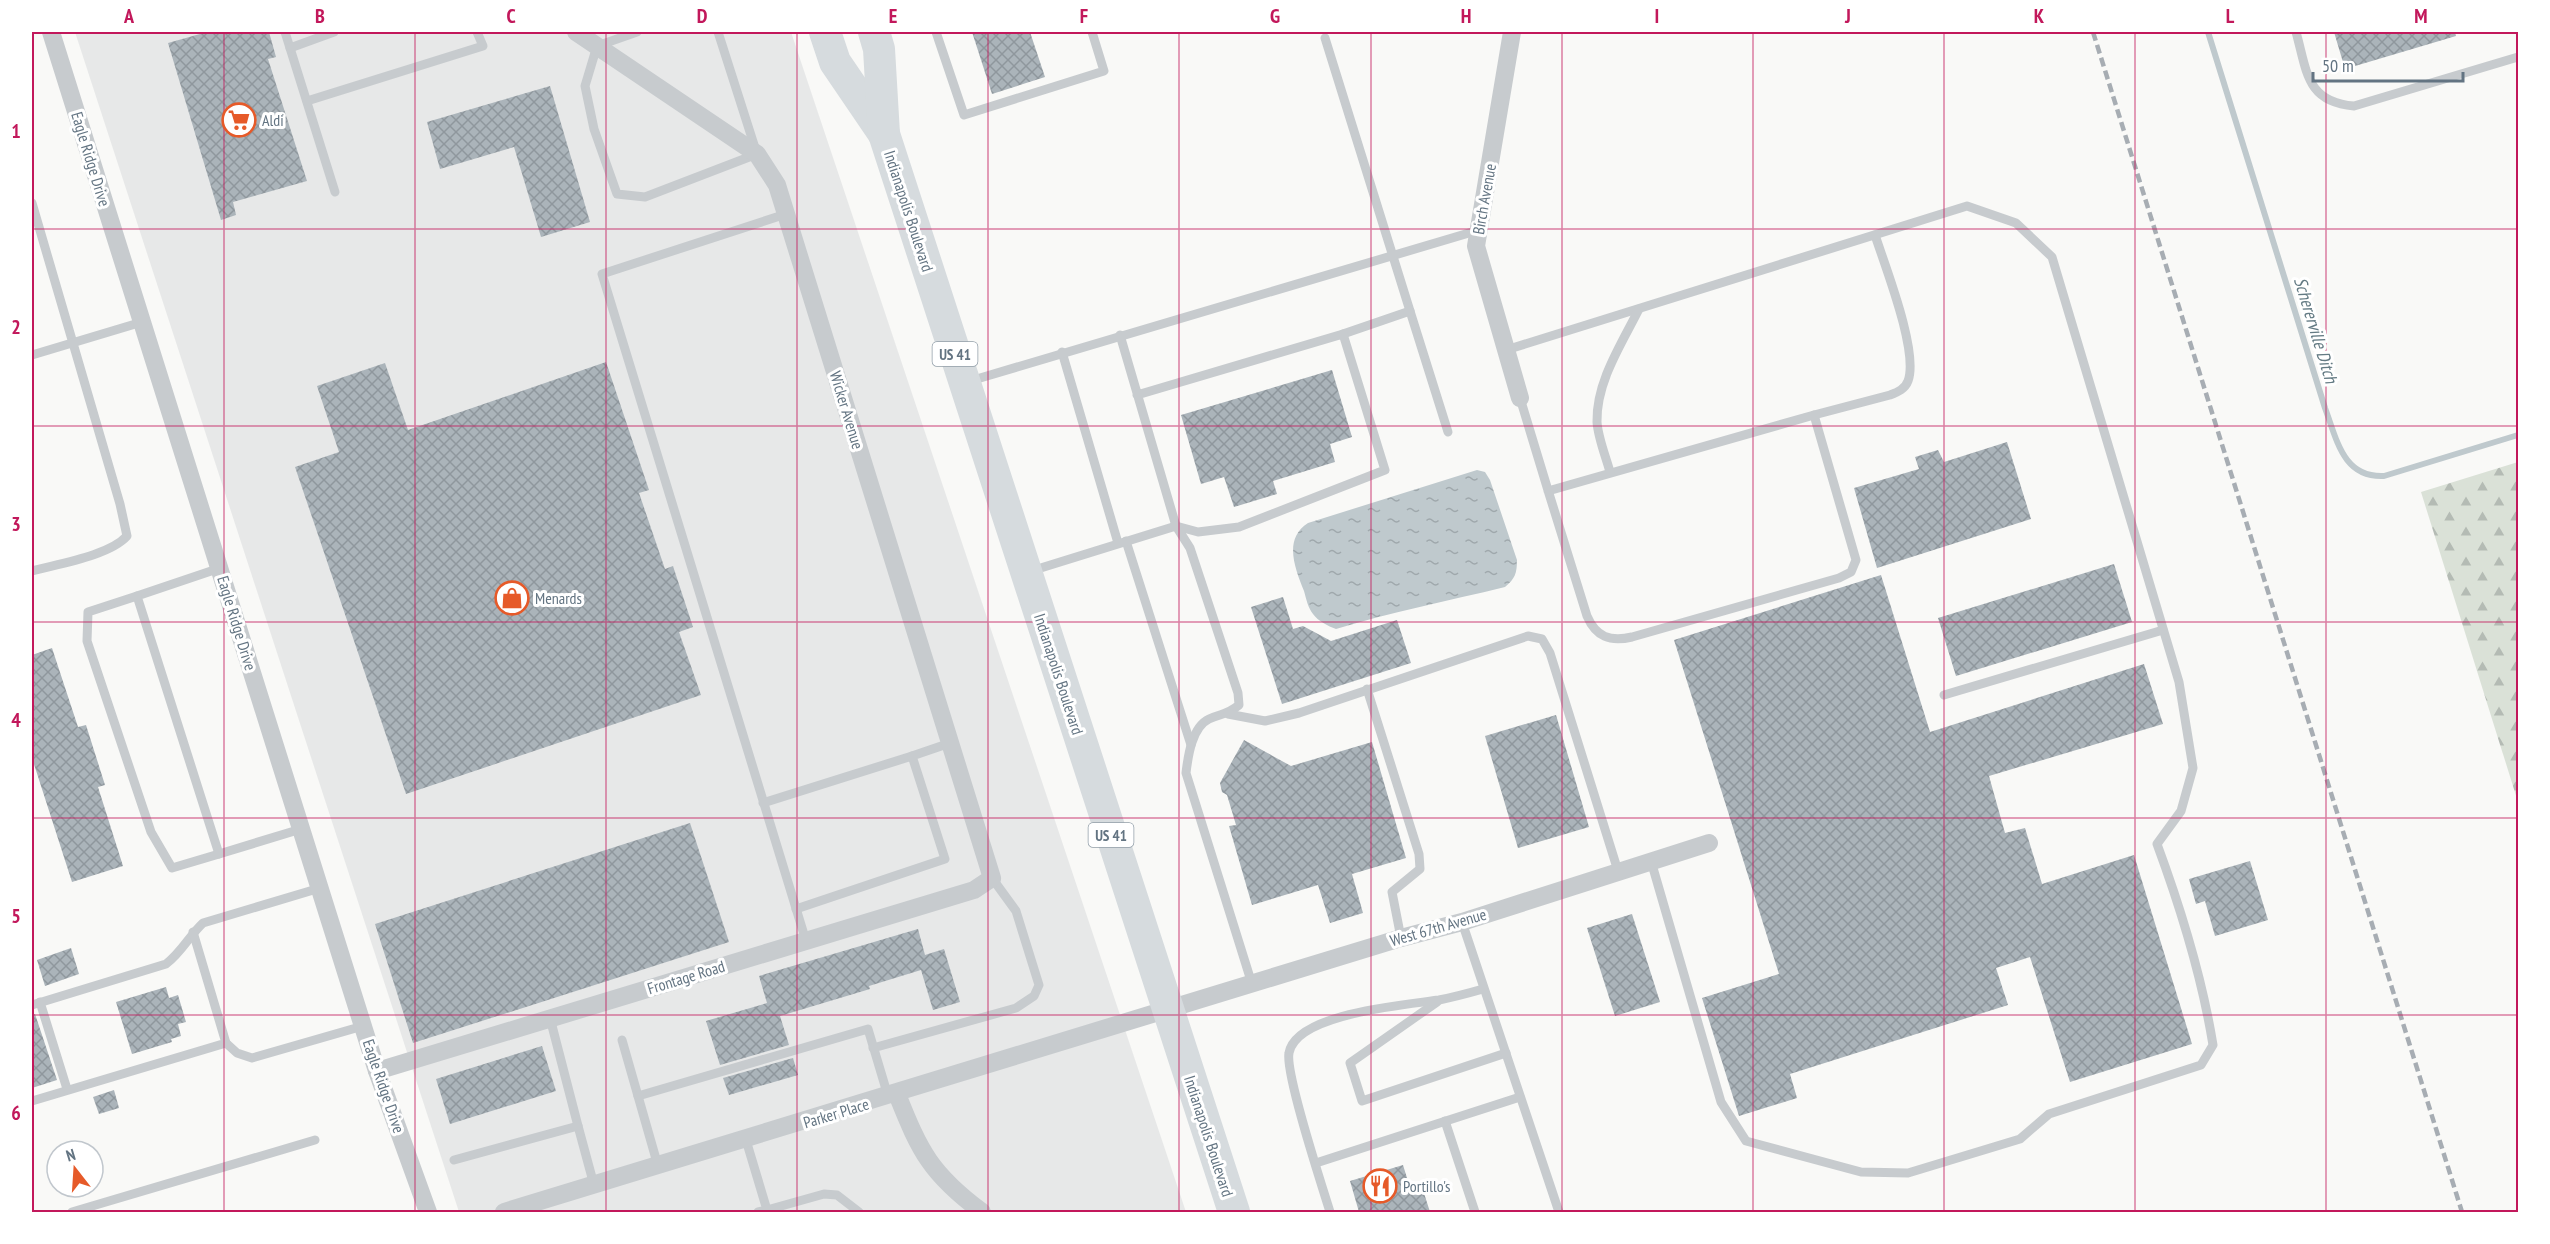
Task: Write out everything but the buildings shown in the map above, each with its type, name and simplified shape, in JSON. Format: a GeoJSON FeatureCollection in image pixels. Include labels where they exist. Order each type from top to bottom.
{"type":"FeatureCollection","features":[{"type":"Feature","properties":{"kind":"highway","name":"Indianapolis Boulevard"},"geometry":{"type":"LineString","coordinates":[[825,32],[835,62],[884,134]]}},
{"type":"Feature","properties":{"kind":"highway","name":"Indianapolis Boulevard"},"geometry":{"type":"LineString","coordinates":[[874,32],[879,49],[884,134],[1234,1212]]}},
{"type":"Feature","properties":{"kind":"street","name":"Eagle Ridge Drive"},"geometry":{"type":"LineString","coordinates":[[51,32],[377,1071],[428,1212]]}},
{"type":"Feature","properties":{"kind":"street","name":"Wicker Avenue"},"geometry":{"type":"LineString","coordinates":[[576,32],[757,154],[777,185],[992,878]]}},
{"type":"Feature","properties":{"kind":"street","name":"Birch Avenue"},"geometry":{"type":"LineString","coordinates":[[1512,32],[1476,246],[1520,398]]}},
{"type":"Feature","properties":{"kind":"street","name":"West 67th Avenue"},"geometry":{"type":"LineString","coordinates":[[1167,1010],[1401,938],[1462,922],[1709,843]]}},
{"type":"Feature","properties":{"kind":"street","name":"Frontage Road"},"geometry":{"type":"LineString","coordinates":[[377,1071],[974,890],[992,878]]}},
{"type":"Feature","properties":{"kind":"street","name":"Parker Place"},"geometry":{"type":"LineString","coordinates":[[504,1212],[893,1096],[1167,1010]]}},
{"type":"Feature","properties":{"kind":"street"},"geometry":{"type":"LineString","coordinates":[[893,1096],[930,1166],[946,1183],[982,1212]]}},
{"type":"Feature","properties":{"kind":"lane"},"geometry":{"type":"LineString","coordinates":[[285,32],[335,192]]}},
{"type":"Feature","properties":{"kind":"lane"},"geometry":{"type":"LineString","coordinates":[[290,48],[334,32]]}},
{"type":"Feature","properties":{"kind":"lane"},"geometry":{"type":"LineString","coordinates":[[307,102],[483,46],[477,32]]}},
{"type":"Feature","properties":{"kind":"lane"},"geometry":{"type":"LineString","coordinates":[[637,32],[597,46],[585,86],[594,129],[617,194],[645,197],[757,154],[718,32]]}},
{"type":"Feature","properties":{"kind":"lane"},"geometry":{"type":"LineString","coordinates":[[936,32],[963,115],[1104,71],[1092,32]]}},
{"type":"Feature","properties":{"kind":"lane"},"geometry":{"type":"LineString","coordinates":[[2295,32],[2313,87],[2333,104],[2354,106],[2518,57]]}},
{"type":"Feature","properties":{"kind":"lane"},"geometry":{"type":"LineString","coordinates":[[1325,38],[1448,432]]}},
{"type":"Feature","properties":{"kind":"lane"},"geometry":{"type":"LineString","coordinates":[[32,203],[127,536],[122,542],[104,550],[32,571]]}},
{"type":"Feature","properties":{"kind":"lane"},"geometry":{"type":"LineString","coordinates":[[1506,350],[1967,206],[2016,223],[2052,257],[2179,682],[2193,768],[2181,811],[2157,844],[2170,879],[2208,1015],[2213,1046],[2200,1065],[2049,1114],[2020,1139],[1908,1173],[1862,1172],[1746,1142],[1721,1102],[1651,861]]}},
{"type":"Feature","properties":{"kind":"lane"},"geometry":{"type":"LineString","coordinates":[[786,214],[602,274],[806,941]]}},
{"type":"Feature","properties":{"kind":"lane"},"geometry":{"type":"LineString","coordinates":[[965,382],[1479,230]]}},
{"type":"Feature","properties":{"kind":"lane"},"geometry":{"type":"LineString","coordinates":[[1548,491],[1900,391],[1907,383],[1911,371],[1909,350],[1875,235]]}},
{"type":"Feature","properties":{"kind":"lane"},"geometry":{"type":"LineString","coordinates":[[1610,472],[1597,423],[1600,399],[1611,363],[1639,309]]}},
{"type":"Feature","properties":{"kind":"lane"},"geometry":{"type":"LineString","coordinates":[[1137,395],[1343,334],[1410,311]]}},
{"type":"Feature","properties":{"kind":"lane"},"geometry":{"type":"LineString","coordinates":[[32,355],[142,322]]}},
{"type":"Feature","properties":{"kind":"lane"},"geometry":{"type":"LineString","coordinates":[[1026,573],[1176,526],[1198,532],[1239,527],[1385,470],[1343,334]]}},
{"type":"Feature","properties":{"kind":"lane"},"geometry":{"type":"LineString","coordinates":[[1120,335],[1176,526],[1190,548],[1238,693],[1239,705],[1228,714]]}},
{"type":"Feature","properties":{"kind":"lane"},"geometry":{"type":"LineString","coordinates":[[1062,352],[1122,542],[1191,746]]}},
{"type":"Feature","properties":{"kind":"lane"},"geometry":{"type":"LineString","coordinates":[[1520,398],[1592,628],[1605,638],[1617,641],[1839,578],[1851,572],[1856,560],[1814,415]]}},
{"type":"Feature","properties":{"kind":"lane"},"geometry":{"type":"LineString","coordinates":[[220,568],[88,612],[87,641],[151,832],[172,868],[301,829]]}},
{"type":"Feature","properties":{"kind":"lane"},"geometry":{"type":"LineString","coordinates":[[137,596],[219,854]]}},
{"type":"Feature","properties":{"kind":"lane"},"geometry":{"type":"LineString","coordinates":[[1944,695],[2163,630]]}},
{"type":"Feature","properties":{"kind":"lane"},"geometry":{"type":"LineString","coordinates":[[1252,984],[1186,773],[1191,746],[1208,719],[1228,714],[1265,721],[1299,713],[1527,636],[1542,639],[1550,653],[1618,871]]}},
{"type":"Feature","properties":{"kind":"lane"},"geometry":{"type":"LineString","coordinates":[[1367,689],[1419,854],[1420,869],[1392,892],[1401,938]]}},
{"type":"Feature","properties":{"kind":"lane"},"geometry":{"type":"LineString","coordinates":[[764,803],[950,743]]}},
{"type":"Feature","properties":{"kind":"lane"},"geometry":{"type":"LineString","coordinates":[[796,909],[945,859],[912,756]]}},
{"type":"Feature","properties":{"kind":"lane"},"geometry":{"type":"LineString","coordinates":[[873,1048],[1016,1008],[1034,996],[1039,985],[1036,968],[1016,911],[992,878]]}},
{"type":"Feature","properties":{"kind":"lane"},"geometry":{"type":"LineString","coordinates":[[67,1089],[36,1004],[166,964],[180,953],[193,932],[203,923],[320,888]]}},
{"type":"Feature","properties":{"kind":"lane"},"geometry":{"type":"LineString","coordinates":[[1462,922],[1559,1212]]}},
{"type":"Feature","properties":{"kind":"lane"},"geometry":{"type":"LineString","coordinates":[[193,932],[226,1043],[237,1053],[252,1058],[363,1026]]}},
{"type":"Feature","properties":{"kind":"lane"},"geometry":{"type":"LineString","coordinates":[[1330,1212],[1291,1068],[1289,1052],[1299,1034],[1319,1024],[1370,1010],[1441,999],[1484,989]]}},
{"type":"Feature","properties":{"kind":"lane"},"geometry":{"type":"LineString","coordinates":[[1441,999],[1350,1063],[1362,1101],[1506,1053]]}},
{"type":"Feature","properties":{"kind":"lane"},"geometry":{"type":"LineString","coordinates":[[550,1018],[594,1185]]}},
{"type":"Feature","properties":{"kind":"lane"},"geometry":{"type":"LineString","coordinates":[[638,1096],[868,1029],[873,1048],[893,1096]]}},
{"type":"Feature","properties":{"kind":"lane"},"geometry":{"type":"LineString","coordinates":[[622,1040],[658,1166]]}},
{"type":"Feature","properties":{"kind":"lane"},"geometry":{"type":"LineString","coordinates":[[32,1101],[226,1043]]}},
{"type":"Feature","properties":{"kind":"lane"},"geometry":{"type":"LineString","coordinates":[[1316,1163],[1520,1097]]}},
{"type":"Feature","properties":{"kind":"lane"},"geometry":{"type":"LineString","coordinates":[[1444,1121],[1475,1212]]}},
{"type":"Feature","properties":{"kind":"lane"},"geometry":{"type":"LineString","coordinates":[[454,1160],[578,1126]]}},
{"type":"Feature","properties":{"kind":"lane"},"geometry":{"type":"LineString","coordinates":[[72,1212],[315,1140]]}},
{"type":"Feature","properties":{"kind":"lane"},"geometry":{"type":"LineString","coordinates":[[746,1140],[765,1212],[824,1194],[837,1195],[859,1212]]}},
{"type":"Feature","properties":{"kind":"shaded area"},"geometry":{"type":"Polygon","coordinates":[[[75,32],[791,32],[1186,1212],[459,1212],[75,32]]]}},
{"type":"Feature","properties":{"kind":"green space"},"geometry":{"type":"Polygon","coordinates":[[[2518,462],[2518,802],[2421,492],[2518,462]]]}},
{"type":"Feature","properties":{"kind":"water"},"geometry":{"type":"Polygon","coordinates":[[[1477,470],[1485,472],[1490,480],[1517,560],[1515,575],[1505,587],[1336,629],[1315,617],[1308,606],[1293,554],[1293,545],[1300,530],[1308,523],[1477,470]]]}},
{"type":"Feature","properties":{"kind":"waterway","name":"Schererville Ditch"},"geometry":{"type":"LineString","coordinates":[[2208,32],[2325,408],[2338,444],[2350,464],[2370,475],[2384,476],[2518,435]]}},
{"type":"Feature","properties":{"kind":"railway"},"geometry":{"type":"LineString","coordinates":[[2093,32],[2462,1212]]}},
{"type":"Feature","properties":{"kind":"place","name":"Aldi"},"geometry":{"type":"Point","coordinates":[239,120]}},
{"type":"Feature","properties":{"kind":"place","name":"Menards"},"geometry":{"type":"Point","coordinates":[512,598]}},
{"type":"Feature","properties":{"kind":"place","name":"Portillo's"},"geometry":{"type":"Point","coordinates":[1380,1186]}}]}
